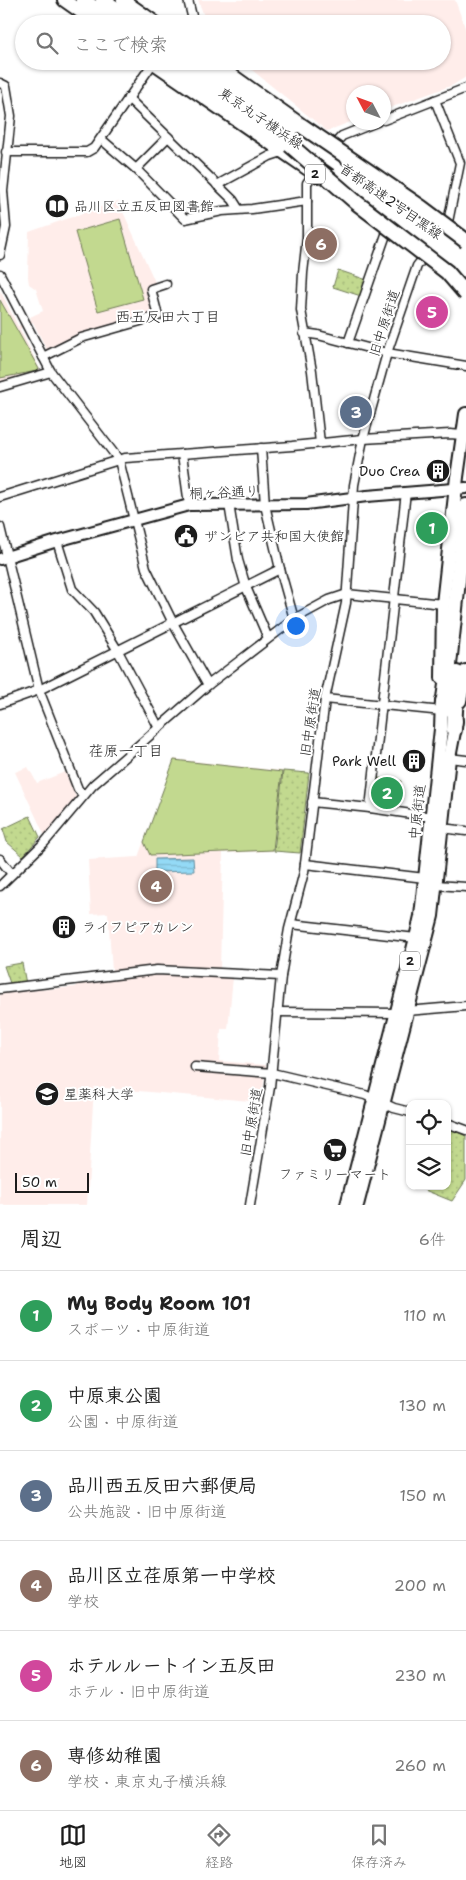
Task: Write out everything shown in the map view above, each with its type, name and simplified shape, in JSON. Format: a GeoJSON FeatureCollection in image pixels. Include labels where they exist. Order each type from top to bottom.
{"type":"FeatureCollection","features":[{"type":"Feature","properties":{"kind":"highway"},"geometry":{"type":"LineString","coordinates":[[83,0],[104,15]]}},
{"type":"Feature","properties":{"kind":"highway"},"geometry":{"type":"LineString","coordinates":[[103,0],[125,15]]}},
{"type":"Feature","properties":{"kind":"highway","name":"首都高速2号目黒線"},"geometry":{"type":"LineString","coordinates":[[182,70],[447,272],[466,294]]}},
{"type":"Feature","properties":{"kind":"highway","name":"首都高速2号目黒線"},"geometry":{"type":"LineString","coordinates":[[204,70],[466,253]]}},
{"type":"Feature","properties":{"kind":"highway","name":"首都高速2号目黒線"},"geometry":{"type":"LineString","coordinates":[[207,70],[302,126],[422,208],[466,243]]}},
{"type":"Feature","properties":{"kind":"highway","name":"首都高速2号目黒線"},"geometry":{"type":"LineString","coordinates":[[286,148],[466,268]]}},
{"type":"Feature","properties":{"kind":"highway","name":"2"},"geometry":{"type":"LineString","coordinates":[[442,711],[466,506]]}},
{"type":"Feature","properties":{"kind":"highway","name":"2"},"geometry":{"type":"LineString","coordinates":[[454,730],[454,608],[466,594]]}},
{"type":"Feature","properties":{"kind":"main road"},"geometry":{"type":"LineString","coordinates":[[64,0],[85,15]]}},
{"type":"Feature","properties":{"kind":"main road"},"geometry":{"type":"LineString","coordinates":[[123,0],[145,15]]}},
{"type":"Feature","properties":{"kind":"main road","name":"東京丸子横浜線"},"geometry":{"type":"LineString","coordinates":[[166,70],[286,148],[314,173],[466,277]]}},
{"type":"Feature","properties":{"kind":"main road","name":"東京丸子横浜線"},"geometry":{"type":"LineString","coordinates":[[225,70],[466,243]]}},
{"type":"Feature","properties":{"kind":"main road"},"geometry":{"type":"LineString","coordinates":[[332,147],[348,153],[466,234]]}},
{"type":"Feature","properties":{"kind":"main road","name":"東京丸子横浜線"},"geometry":{"type":"LineString","coordinates":[[428,252],[453,279],[466,300]]}},
{"type":"Feature","properties":{"kind":"main road","name":"2"},"geometry":{"type":"LineString","coordinates":[[454,608],[462,435],[466,414]]}},
{"type":"Feature","properties":{"kind":"main road","name":"中原街道"},"geometry":{"type":"LineString","coordinates":[[402,1012],[416,938],[442,828],[449,758],[466,671]]}},
{"type":"Feature","properties":{"kind":"main road","name":"中原街道"},"geometry":{"type":"LineString","coordinates":[[348,1205],[379,1101],[402,1012],[432,916],[430,881],[432,817],[442,711]]}},
{"type":"Feature","properties":{"kind":"main road","name":"中原街道"},"geometry":{"type":"LineString","coordinates":[[357,1205],[379,1101]]}},
{"type":"Feature","properties":{"kind":"street"},"geometry":{"type":"LineString","coordinates":[[188,0],[192,15]]}},
{"type":"Feature","properties":{"kind":"street"},"geometry":{"type":"LineString","coordinates":[[6,152],[87,152],[94,148],[148,70]]}},
{"type":"Feature","properties":{"kind":"street"},"geometry":{"type":"LineString","coordinates":[[0,83],[6,86],[11,116],[3,191],[6,227],[0,255]]}},
{"type":"Feature","properties":{"kind":"street"},"geometry":{"type":"LineString","coordinates":[[391,117],[466,88]]}},
{"type":"Feature","properties":{"kind":"street"},"geometry":{"type":"LineString","coordinates":[[128,98],[217,184],[233,200],[238,208]]}},
{"type":"Feature","properties":{"kind":"street"},"geometry":{"type":"LineString","coordinates":[[435,100],[460,163],[448,222]]}},
{"type":"Feature","properties":{"kind":"street"},"geometry":{"type":"LineString","coordinates":[[332,147],[342,136],[357,130]]}},
{"type":"Feature","properties":{"kind":"street"},"geometry":{"type":"LineString","coordinates":[[136,169],[168,137]]}},
{"type":"Feature","properties":{"kind":"street"},"geometry":{"type":"LineString","coordinates":[[101,139],[136,169],[185,219],[238,208],[252,209],[307,201]]}},
{"type":"Feature","properties":{"kind":"street"},"geometry":{"type":"LineString","coordinates":[[217,184],[286,148]]}},
{"type":"Feature","properties":{"kind":"street"},"geometry":{"type":"LineString","coordinates":[[314,173],[308,182],[307,238],[302,273],[301,310],[312,371],[320,442]]}},
{"type":"Feature","properties":{"kind":"street"},"geometry":{"type":"LineString","coordinates":[[348,343],[389,226]]}},
{"type":"Feature","properties":{"kind":"street","name":"旧中原街道"},"geometry":{"type":"LineString","coordinates":[[250,1205],[272,1073],[281,976],[290,924],[305,864],[325,698],[347,594],[354,485],[363,439],[386,353],[417,266],[428,252]]}},
{"type":"Feature","properties":{"kind":"street"},"geometry":{"type":"LineString","coordinates":[[0,274],[51,372],[119,460],[146,568],[173,623],[208,685]]}},
{"type":"Feature","properties":{"kind":"street"},"geometry":{"type":"LineString","coordinates":[[43,357],[81,338],[158,316],[151,289],[166,284]]}},
{"type":"Feature","properties":{"kind":"street"},"geometry":{"type":"LineString","coordinates":[[304,333],[386,353],[466,366]]}},
{"type":"Feature","properties":{"kind":"street"},"geometry":{"type":"LineString","coordinates":[[0,387],[51,372]]}},
{"type":"Feature","properties":{"kind":"street"},"geometry":{"type":"LineString","coordinates":[[0,497],[119,460],[320,442],[450,434],[462,435]]}},
{"type":"Feature","properties":{"kind":"street"},"geometry":{"type":"LineString","coordinates":[[261,448],[265,505],[294,619]]}},
{"type":"Feature","properties":{"kind":"street"},"geometry":{"type":"LineString","coordinates":[[182,454],[189,505]]}},
{"type":"Feature","properties":{"kind":"street","name":"桐ヶ谷通り"},"geometry":{"type":"LineString","coordinates":[[3,558],[57,541],[189,505],[306,504],[406,492],[461,489]]}},
{"type":"Feature","properties":{"kind":"street"},"geometry":{"type":"LineString","coordinates":[[370,808],[406,492]]}},
{"type":"Feature","properties":{"kind":"street"},"geometry":{"type":"LineString","coordinates":[[229,504],[235,546],[246,587],[268,638]]}},
{"type":"Feature","properties":{"kind":"street"},"geometry":{"type":"LineString","coordinates":[[0,528],[3,558],[39,690],[78,789],[83,795]]}},
{"type":"Feature","properties":{"kind":"street"},"geometry":{"type":"LineString","coordinates":[[57,541],[72,588],[94,612],[118,651],[158,728]]}},
{"type":"Feature","properties":{"kind":"street"},"geometry":{"type":"LineString","coordinates":[[0,704],[39,690],[280,569]]}},
{"type":"Feature","properties":{"kind":"street"},"geometry":{"type":"LineString","coordinates":[[0,886],[45,842],[93,785],[208,685],[294,619],[329,600],[347,594],[454,608]]}},
{"type":"Feature","properties":{"kind":"street"},"geometry":{"type":"LineString","coordinates":[[325,698],[382,706],[442,711]]}},
{"type":"Feature","properties":{"kind":"street"},"geometry":{"type":"LineString","coordinates":[[449,758],[466,760]]}},
{"type":"Feature","properties":{"kind":"street"},"geometry":{"type":"LineString","coordinates":[[312,802],[432,817]]}},
{"type":"Feature","properties":{"kind":"street"},"geometry":{"type":"LineString","coordinates":[[442,828],[466,831]]}},
{"type":"Feature","properties":{"kind":"street"},"geometry":{"type":"LineString","coordinates":[[0,860],[12,874]]}},
{"type":"Feature","properties":{"kind":"street"},"geometry":{"type":"LineString","coordinates":[[305,864],[466,887]]}},
{"type":"Feature","properties":{"kind":"street"},"geometry":{"type":"LineString","coordinates":[[290,924],[416,938]]}},
{"type":"Feature","properties":{"kind":"street"},"geometry":{"type":"LineString","coordinates":[[0,989],[158,970],[281,976]]}},
{"type":"Feature","properties":{"kind":"street"},"geometry":{"type":"LineString","coordinates":[[277,1012],[402,1012],[466,1006]]}},
{"type":"Feature","properties":{"kind":"street"},"geometry":{"type":"LineString","coordinates":[[195,1067],[272,1073],[365,1095],[406,1111]]}},
{"type":"Feature","properties":{"kind":"street"},"geometry":{"type":"LineString","coordinates":[[451,1124],[466,1130]]}},
{"type":"Feature","properties":{"kind":"shaded area"},"geometry":{"type":"Polygon","coordinates":[[[198,0],[455,0],[466,30],[466,77],[453,85],[391,107],[391,85],[346,85],[346,124],[327,131],[252,70],[451,70],[451,15],[204,15],[198,0]]]}},
{"type":"Feature","properties":{"kind":"shaded area"},"geometry":{"type":"Polygon","coordinates":[[[118,201],[156,284],[148,289],[155,314],[77,336],[47,350],[33,322],[20,329],[40,372],[0,382],[0,290],[18,326],[31,319],[30,317],[43,311],[36,289],[29,284],[29,232],[118,201]]]}},
{"type":"Feature","properties":{"kind":"shaded area"},"geometry":{"type":"Polygon","coordinates":[[[174,759],[283,771],[273,851],[223,853],[220,969],[157,967],[112,971],[108,913],[91,914],[88,860],[138,857],[174,759]]]}},
{"type":"Feature","properties":{"kind":"shaded area"},"geometry":{"type":"Polygon","coordinates":[[[28,767],[37,783],[65,772],[76,797],[45,836],[15,772],[28,767]]]}},
{"type":"Feature","properties":{"kind":"shaded area","name":"星薬科大学"},"geometry":{"type":"Polygon","coordinates":[[[157,973],[233,977],[228,1029],[221,1029],[219,1061],[266,1065],[261,1102],[94,1087],[87,1205],[0,1205],[0,993],[76,987],[80,982],[157,973]]]}},
{"type":"Feature","properties":{"kind":"green space"},"geometry":{"type":"Polygon","coordinates":[[[120,219],[143,299],[98,311],[75,232],[120,219]]]}},
{"type":"Feature","properties":{"kind":"green space"},"geometry":{"type":"Polygon","coordinates":[[[338,270],[367,280],[361,296],[333,287],[338,270]]]}},
{"type":"Feature","properties":{"kind":"green space"},"geometry":{"type":"Polygon","coordinates":[[[0,300],[39,369],[37,371],[0,378],[0,300]]]}},
{"type":"Feature","properties":{"kind":"green space"},"geometry":{"type":"Polygon","coordinates":[[[174,760],[282,772],[273,850],[150,855],[144,842],[174,760]]]}},
{"type":"Feature","properties":{"kind":"green space"},"geometry":{"type":"Polygon","coordinates":[[[283,771],[309,773],[300,853],[274,851],[283,771]]]}},
{"type":"Feature","properties":{"kind":"green space"},"geometry":{"type":"Polygon","coordinates":[[[378,778],[401,781],[397,808],[374,806],[378,778]]]}},
{"type":"Feature","properties":{"kind":"green space"},"geometry":{"type":"Polygon","coordinates":[[[30,816],[40,837],[23,856],[7,842],[3,829],[30,816]]]}},
{"type":"Feature","properties":{"kind":"green space"},"geometry":{"type":"Polygon","coordinates":[[[22,963],[26,984],[11,986],[4,966],[22,963]]]}},
{"type":"Feature","properties":{"kind":"green space"},"geometry":{"type":"Polygon","coordinates":[[[451,1129],[466,1136],[466,1180],[452,1201],[424,1190],[451,1190],[451,1129]]]}},
{"type":"Feature","properties":{"kind":"water"},"geometry":{"type":"Polygon","coordinates":[[[193,858],[194,871],[155,872],[155,859],[193,858]]]}},
{"type":"Feature","properties":{"kind":"place","name":"品川区立五反田図書館"},"geometry":{"type":"Point","coordinates":[57,206]}},
{"type":"Feature","properties":{"kind":"place","name":"専修幼稚園"},"geometry":{"type":"Point","coordinates":[321,244]}},
{"type":"Feature","properties":{"kind":"place","name":"ホテルルートイン五反田"},"geometry":{"type":"Point","coordinates":[432,312]}},
{"type":"Feature","properties":{"kind":"place","name":"品川西五反田六郵便局"},"geometry":{"type":"Point","coordinates":[356,412]}},
{"type":"Feature","properties":{"kind":"place","name":"Duo Crea"},"geometry":{"type":"Point","coordinates":[438,471]}},
{"type":"Feature","properties":{"kind":"place","name":"My Body Room 101"},"geometry":{"type":"Point","coordinates":[432,528]}},
{"type":"Feature","properties":{"kind":"place","name":"ザンビア共和国大使館"},"geometry":{"type":"Point","coordinates":[186,536]}},
{"type":"Feature","properties":{"kind":"place","name":"Park Well"},"geometry":{"type":"Point","coordinates":[414,761]}},
{"type":"Feature","properties":{"kind":"place","name":"中原東公園"},"geometry":{"type":"Point","coordinates":[387,793]}},
{"type":"Feature","properties":{"kind":"place","name":"品川区立荏原第一中学校"},"geometry":{"type":"Point","coordinates":[156,886]}},
{"type":"Feature","properties":{"kind":"place","name":"ライフピアカレン"},"geometry":{"type":"Point","coordinates":[64,927]}},
{"type":"Feature","properties":{"kind":"place","name":"星薬科大学"},"geometry":{"type":"Point","coordinates":[47,1094]}},
{"type":"Feature","properties":{"kind":"place","name":"ファミリーマート"},"geometry":{"type":"Point","coordinates":[335,1150]}},
{"type":"Feature","properties":{"kind":"district","name":"西五反田六丁目"},"geometry":{"type":"Point","coordinates":[168,317]}},
{"type":"Feature","properties":{"kind":"district","name":"荏原一丁目"},"geometry":{"type":"Point","coordinates":[126,751]}}]}
